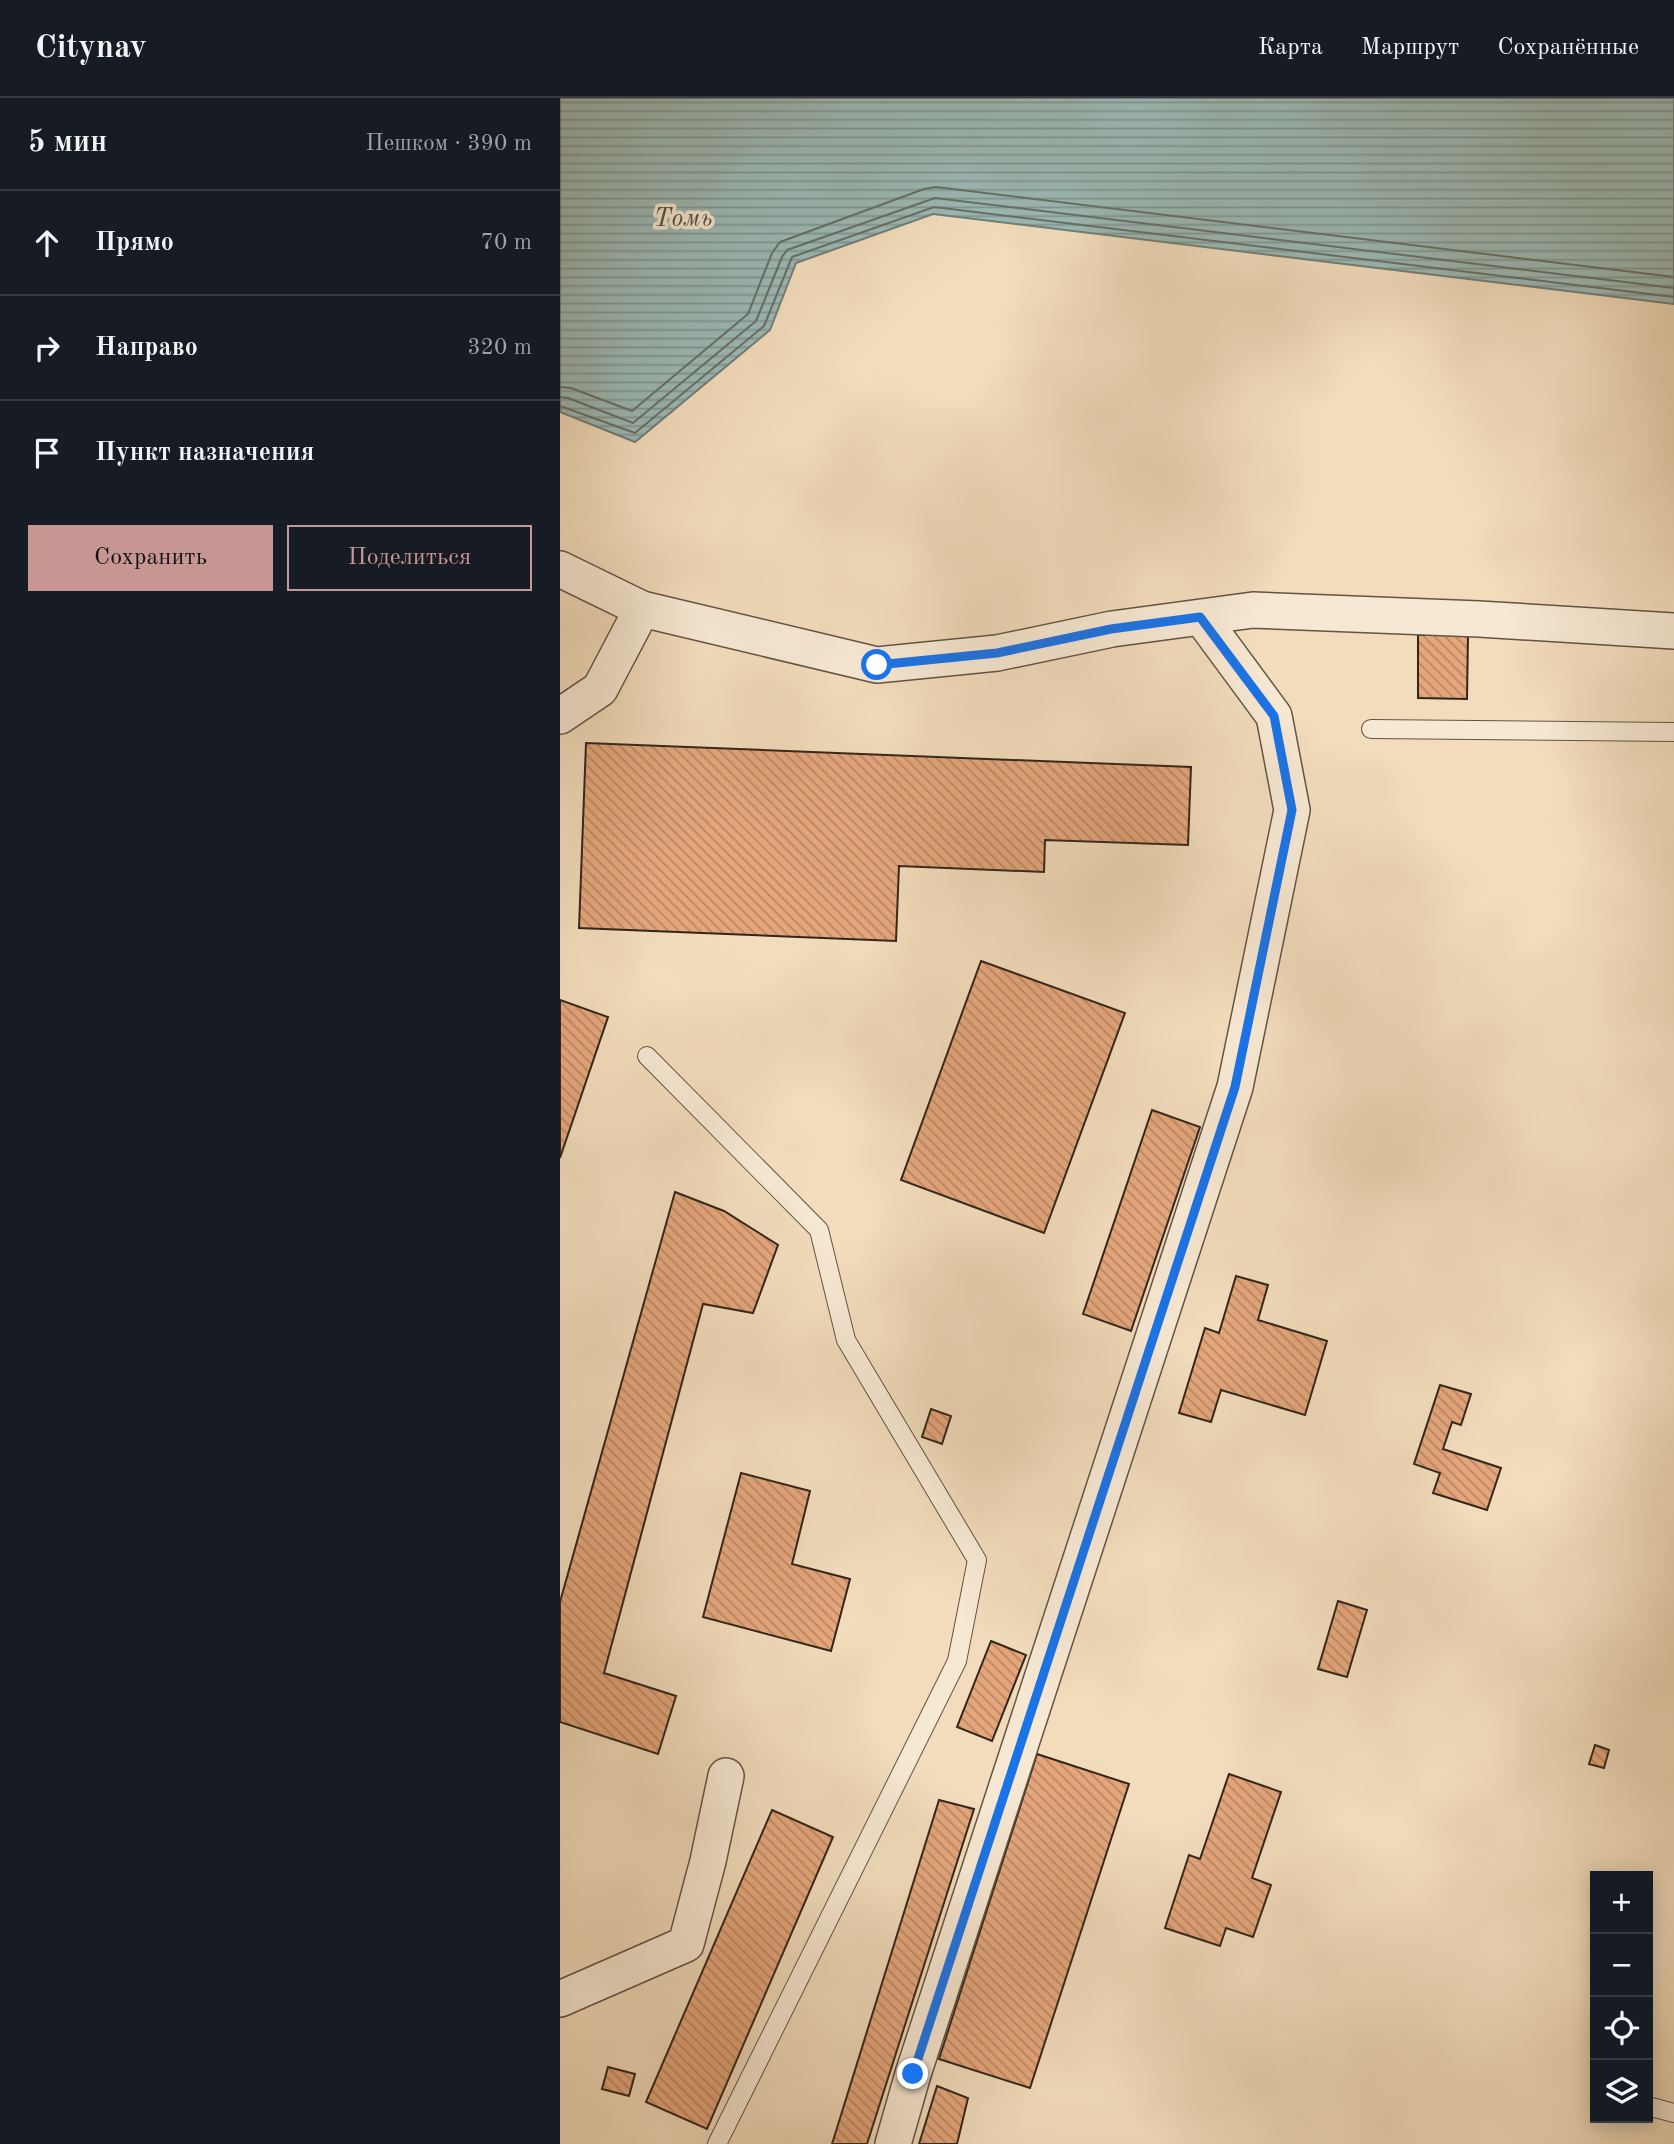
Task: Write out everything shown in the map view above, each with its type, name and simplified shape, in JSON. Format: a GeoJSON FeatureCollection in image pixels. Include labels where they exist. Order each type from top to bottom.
{"type":"FeatureCollection","features":[{"type":"Feature","properties":{"kind":"street"},"geometry":{"type":"LineString","coordinates":[[560,569],[642,609],[877,665],[997,653],[1111,629],[1253,610],[1479,619],[1674,631]]}},
{"type":"Feature","properties":{"kind":"street"},"geometry":{"type":"LineString","coordinates":[[560,716],[600,689],[642,609]]}},
{"type":"Feature","properties":{"kind":"street"},"geometry":{"type":"LineString","coordinates":[[892,2144],[1235,1087],[1292,810],[1274,716],[1200,617]]}},
{"type":"Feature","properties":{"kind":"street"},"geometry":{"type":"LineString","coordinates":[[560,1999],[686,1944],[708,1861],[726,1776]]}},
{"type":"Feature","properties":{"kind":"lane"},"geometry":{"type":"LineString","coordinates":[[1371,729],[1674,732]]}},
{"type":"Feature","properties":{"kind":"lane"},"geometry":{"type":"LineString","coordinates":[[647,1056],[819,1230],[846,1340],[977,1560],[957,1661],[717,2144]]}},
{"type":"Feature","properties":{"kind":"lane"},"geometry":{"type":"LineString","coordinates":[[1653,2107],[1674,2113]]}},
{"type":"Feature","properties":{"kind":"water","name":"Томь"},"geometry":{"type":"Polygon","coordinates":[[[560,98],[1674,98],[1674,304],[933,214],[796,263],[770,330],[635,442],[560,412],[560,98]]]}},
{"type":"Feature","properties":{"kind":"building"},"geometry":{"type":"Polygon","coordinates":[[[1418,635],[1468,635],[1467,699],[1418,698],[1418,635]]]}},
{"type":"Feature","properties":{"kind":"building"},"geometry":{"type":"Polygon","coordinates":[[[586,743],[1191,767],[1188,845],[1045,840],[1044,872],[899,866],[896,941],[579,928],[586,743]]]}},
{"type":"Feature","properties":{"kind":"building"},"geometry":{"type":"Polygon","coordinates":[[[981,961],[1125,1013],[1044,1233],[901,1180],[981,961]]]}},
{"type":"Feature","properties":{"kind":"building"},"geometry":{"type":"Polygon","coordinates":[[[560,1000],[608,1017],[560,1158],[560,1000]]]}},
{"type":"Feature","properties":{"kind":"building"},"geometry":{"type":"Polygon","coordinates":[[[1152,1110],[1200,1127],[1131,1331],[1083,1314],[1152,1110]]]}},
{"type":"Feature","properties":{"kind":"building"},"geometry":{"type":"Polygon","coordinates":[[[675,1192],[724,1211],[778,1245],[753,1313],[703,1304],[604,1673],[676,1696],[658,1754],[560,1722],[560,1602],[675,1192]]]}},
{"type":"Feature","properties":{"kind":"building"},"geometry":{"type":"Polygon","coordinates":[[[1236,1276],[1268,1285],[1258,1320],[1327,1341],[1305,1415],[1221,1390],[1211,1422],[1179,1413],[1205,1328],[1219,1333],[1236,1276]]]}},
{"type":"Feature","properties":{"kind":"building"},"geometry":{"type":"Polygon","coordinates":[[[1440,1385],[1471,1394],[1461,1425],[1452,1422],[1443,1449],[1501,1468],[1487,1510],[1433,1493],[1440,1473],[1414,1464],[1440,1385]]]}},
{"type":"Feature","properties":{"kind":"building"},"geometry":{"type":"Polygon","coordinates":[[[931,1409],[951,1416],[942,1444],[922,1437],[931,1409]]]}},
{"type":"Feature","properties":{"kind":"building"},"geometry":{"type":"Polygon","coordinates":[[[741,1473],[810,1491],[792,1564],[850,1579],[831,1651],[703,1617],[741,1473]]]}},
{"type":"Feature","properties":{"kind":"building"},"geometry":{"type":"Polygon","coordinates":[[[1338,1601],[1367,1610],[1347,1677],[1318,1669],[1338,1601]]]}},
{"type":"Feature","properties":{"kind":"building"},"geometry":{"type":"Polygon","coordinates":[[[991,1641],[1026,1655],[992,1741],[957,1727],[991,1641]]]}},
{"type":"Feature","properties":{"kind":"building"},"geometry":{"type":"Polygon","coordinates":[[[1595,1745],[1609,1750],[1604,1768],[1589,1764],[1595,1745]]]}},
{"type":"Feature","properties":{"kind":"building"},"geometry":{"type":"Polygon","coordinates":[[[1037,1754],[1129,1784],[1030,2088],[939,2059],[1037,1754]]]}},
{"type":"Feature","properties":{"kind":"building"},"geometry":{"type":"Polygon","coordinates":[[[1229,1774],[1281,1792],[1252,1878],[1271,1885],[1253,1937],[1226,1928],[1220,1946],[1165,1928],[1189,1855],[1200,1859],[1229,1774]]]}},
{"type":"Feature","properties":{"kind":"building"},"geometry":{"type":"Polygon","coordinates":[[[939,1800],[974,1809],[867,2144],[832,2144],[939,1800]]]}},
{"type":"Feature","properties":{"kind":"building"},"geometry":{"type":"Polygon","coordinates":[[[772,1810],[833,1837],[707,2129],[646,2102],[772,1810]]]}},
{"type":"Feature","properties":{"kind":"building"},"geometry":{"type":"Polygon","coordinates":[[[608,2067],[635,2074],[629,2096],[602,2089],[608,2067]]]}},
{"type":"Feature","properties":{"kind":"building"},"geometry":{"type":"Polygon","coordinates":[[[937,2086],[968,2098],[957,2144],[919,2144],[937,2086]]]}},
{"type":"Feature","properties":{"kind":"route"},"geometry":{"type":"LineString","coordinates":[[877,665],[997,653],[1111,629],[1200,617],[1274,716],[1292,810],[1235,1087],[913,2074]]}}]}
